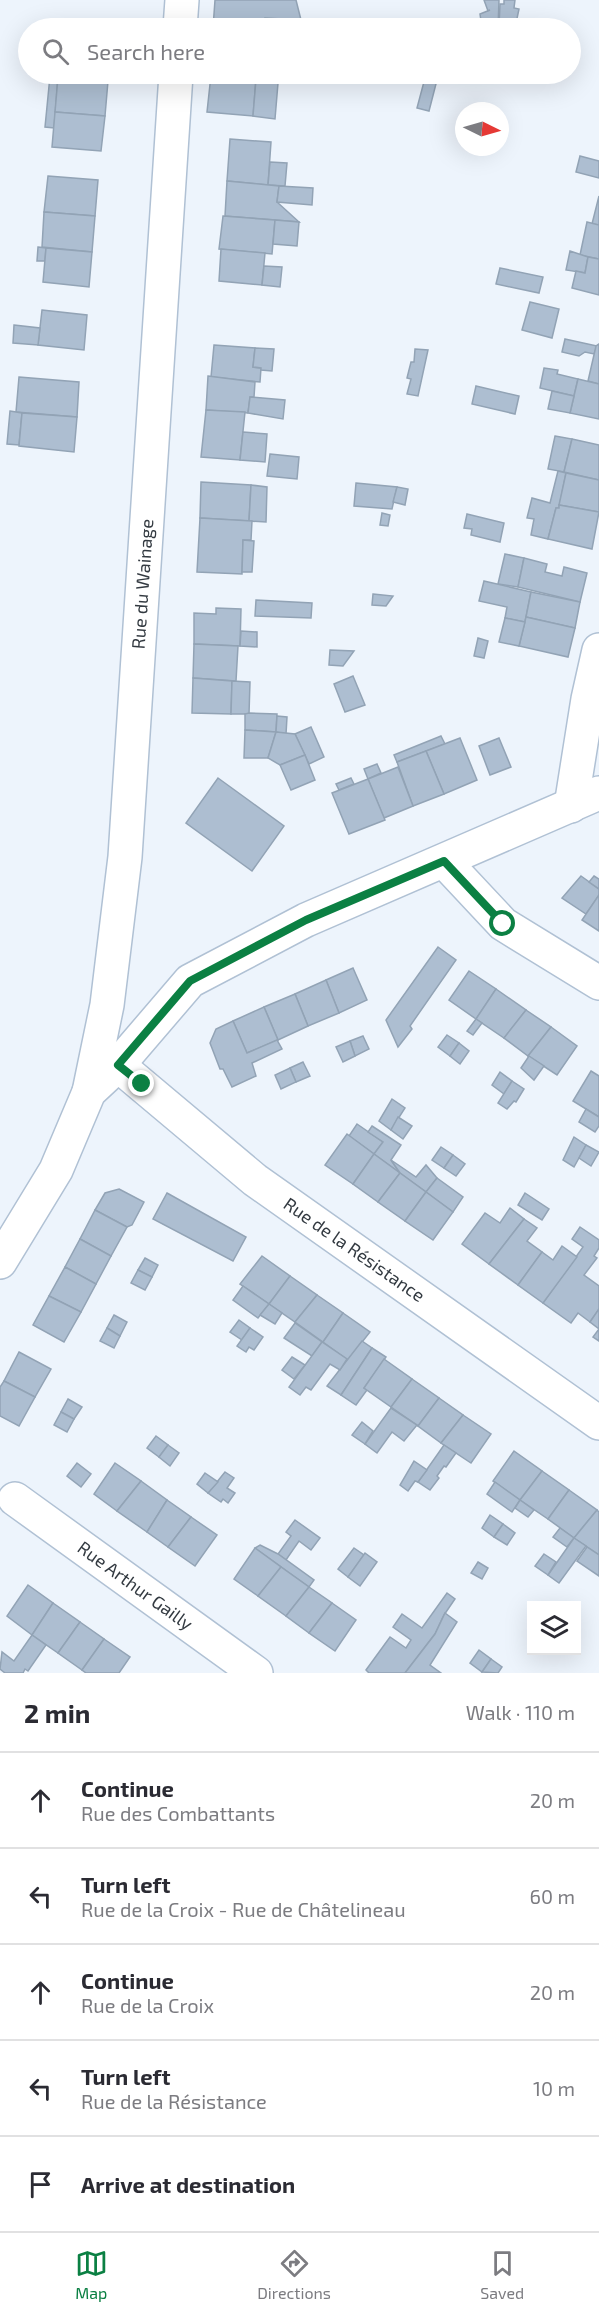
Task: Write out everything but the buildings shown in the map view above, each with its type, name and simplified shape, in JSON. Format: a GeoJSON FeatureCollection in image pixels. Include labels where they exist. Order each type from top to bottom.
{"type":"FeatureCollection","features":[{"type":"Feature","properties":{"kind":"street"},"geometry":{"type":"LineString","coordinates":[[181,18],[182,0]]}},
{"type":"Feature","properties":{"kind":"street","name":"Rue du Wainage"},"geometry":{"type":"LineString","coordinates":[[89,1092],[107,1005],[125,857],[175,84]]}},
{"type":"Feature","properties":{"kind":"street"},"geometry":{"type":"LineString","coordinates":[[0,1262],[56,1170],[89,1092],[118,1065],[190,981],[306,920],[585,799],[588,699],[599,650]]}},
{"type":"Feature","properties":{"kind":"street"},"geometry":{"type":"LineString","coordinates":[[444,861],[503,924],[599,983]]}},
{"type":"Feature","properties":{"kind":"street","name":"Rue de la Résistance"},"geometry":{"type":"LineString","coordinates":[[118,1065],[255,1180],[599,1423]]}},
{"type":"Feature","properties":{"kind":"street","name":"Rue Arthur Gailly"},"geometry":{"type":"LineString","coordinates":[[15,1499],[256,1673]]}},
{"type":"Feature","properties":{"kind":"route"},"geometry":{"type":"LineString","coordinates":[[142,1084],[118,1065],[190,981],[306,920],[444,861],[503,924]]}}]}
